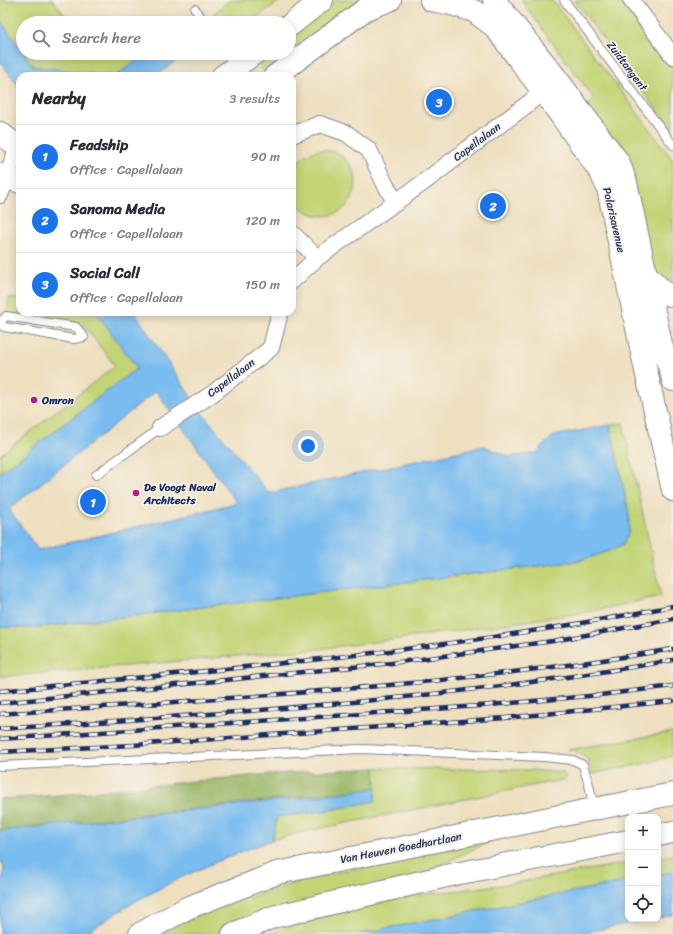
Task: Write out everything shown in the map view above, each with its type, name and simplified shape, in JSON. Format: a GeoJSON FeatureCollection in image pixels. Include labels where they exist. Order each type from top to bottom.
{"type":"FeatureCollection","features":[{"type":"Feature","properties":{"kind":"street"},"geometry":{"type":"LineString","coordinates":[[296,20],[322,0]]}},
{"type":"Feature","properties":{"kind":"street"},"geometry":{"type":"LineString","coordinates":[[280,72],[366,9],[390,0]]}},
{"type":"Feature","properties":{"kind":"street","name":"Polarisavenue"},"geometry":{"type":"LineString","coordinates":[[431,0],[474,10],[494,27],[550,85],[619,163],[626,183],[646,275],[667,344],[672,373]]}},
{"type":"Feature","properties":{"kind":"street","name":"Polarisavenue"},"geometry":{"type":"LineString","coordinates":[[494,0],[550,85],[601,173],[608,188],[644,362],[673,490]]}},
{"type":"Feature","properties":{"kind":"street"},"geometry":{"type":"LineString","coordinates":[[631,0],[673,56]]}},
{"type":"Feature","properties":{"kind":"street"},"geometry":{"type":"LineString","coordinates":[[232,68],[244,60]]}},
{"type":"Feature","properties":{"kind":"street","name":"Capellalaan"},"geometry":{"type":"LineString","coordinates":[[296,277],[317,258],[396,203],[550,85]]}},
{"type":"Feature","properties":{"kind":"street"},"geometry":{"type":"LineString","coordinates":[[296,133],[320,124],[346,133],[369,150],[396,203]]}},
{"type":"Feature","properties":{"kind":"street"},"geometry":{"type":"LineString","coordinates":[[0,133],[16,146]]}},
{"type":"Feature","properties":{"kind":"street"},"geometry":{"type":"LineString","coordinates":[[6,182],[16,156]]}},
{"type":"Feature","properties":{"kind":"street"},"geometry":{"type":"LineString","coordinates":[[296,237],[317,258]]}},
{"type":"Feature","properties":{"kind":"street"},"geometry":{"type":"LineString","coordinates":[[646,275],[664,293],[673,296]]}},
{"type":"Feature","properties":{"kind":"street","name":"Capellalaan"},"geometry":{"type":"LineString","coordinates":[[160,428],[212,394],[271,348],[279,316]]}},
{"type":"Feature","properties":{"kind":"street"},"geometry":{"type":"LineString","coordinates":[[644,362],[667,344]]}},
{"type":"Feature","properties":{"kind":"street"},"geometry":{"type":"LineString","coordinates":[[644,362],[672,373]]}},
{"type":"Feature","properties":{"kind":"street","name":"Van Heuven Goedhartlaan"},"geometry":{"type":"LineString","coordinates":[[140,934],[187,908],[277,872],[673,794]]}},
{"type":"Feature","properties":{"kind":"street"},"geometry":{"type":"LineString","coordinates":[[661,834],[673,832]]}},
{"type":"Feature","properties":{"kind":"street"},"geometry":{"type":"LineString","coordinates":[[233,934],[273,917],[455,874],[625,842]]}},
{"type":"Feature","properties":{"kind":"lane","name":"Zuidtangent"},"geometry":{"type":"LineString","coordinates":[[564,0],[673,146]]}},
{"type":"Feature","properties":{"kind":"lane"},"geometry":{"type":"LineString","coordinates":[[195,9],[200,16]]}},
{"type":"Feature","properties":{"kind":"lane"},"geometry":{"type":"LineString","coordinates":[[6,316],[76,327],[84,337],[74,340],[4,328],[0,323],[6,316]]}},
{"type":"Feature","properties":{"kind":"lane"},"geometry":{"type":"LineString","coordinates":[[96,475],[160,428]]}},
{"type":"Feature","properties":{"kind":"lane"},"geometry":{"type":"LineString","coordinates":[[0,766],[361,749],[544,757],[572,760],[583,764],[594,809]]}},
{"type":"Feature","properties":{"kind":"green space"},"geometry":{"type":"Polygon","coordinates":[[[0,0],[53,0],[65,16],[16,16],[16,42],[0,20],[0,0]]]}},
{"type":"Feature","properties":{"kind":"green space"},"geometry":{"type":"Polygon","coordinates":[[[230,0],[281,0],[259,16],[215,16],[213,14],[230,0]]]}},
{"type":"Feature","properties":{"kind":"green space"},"geometry":{"type":"Polygon","coordinates":[[[336,0],[368,0],[296,54],[296,31],[336,0]]]}},
{"type":"Feature","properties":{"kind":"green space"},"geometry":{"type":"Polygon","coordinates":[[[521,0],[552,0],[673,160],[673,287],[656,273],[582,108],[594,99],[521,0]]]}},
{"type":"Feature","properties":{"kind":"green space"},"geometry":{"type":"Polygon","coordinates":[[[574,0],[623,0],[673,66],[673,131],[574,0]]]}},
{"type":"Feature","properties":{"kind":"green space"},"geometry":{"type":"Polygon","coordinates":[[[29,60],[137,60],[121,72],[77,72],[33,66],[29,60]]]}},
{"type":"Feature","properties":{"kind":"green space"},"geometry":{"type":"Polygon","coordinates":[[[260,60],[287,60],[271,72],[265,72],[261,67],[260,60]]]}},
{"type":"Feature","properties":{"kind":"green space"},"geometry":{"type":"Polygon","coordinates":[[[316,150],[330,150],[342,155],[351,164],[356,176],[356,190],[351,202],[342,211],[336,214],[330,216],[316,216],[304,211],[296,203],[296,163],[304,155],[310,152],[316,150]]]}},
{"type":"Feature","properties":{"kind":"green space"},"geometry":{"type":"Polygon","coordinates":[[[9,298],[16,299],[16,314],[7,313],[9,298]]]}},
{"type":"Feature","properties":{"kind":"green space"},"geometry":{"type":"Polygon","coordinates":[[[26,316],[99,316],[138,368],[0,473],[0,455],[115,366],[84,325],[26,316]]]}},
{"type":"Feature","properties":{"kind":"green space"},"geometry":{"type":"Polygon","coordinates":[[[623,423],[661,597],[576,614],[317,649],[0,677],[0,627],[32,628],[578,561],[610,551],[629,514],[610,425],[623,423]]]}},
{"type":"Feature","properties":{"kind":"green space"},"geometry":{"type":"Polygon","coordinates":[[[673,732],[672,756],[647,763],[592,774],[588,760],[574,750],[568,750],[673,732]]]}},
{"type":"Feature","properties":{"kind":"green space"},"geometry":{"type":"Polygon","coordinates":[[[375,768],[532,770],[564,773],[566,779],[312,830],[272,840],[277,817],[329,810],[375,801],[375,768]]]}},
{"type":"Feature","properties":{"kind":"green space"},"geometry":{"type":"Polygon","coordinates":[[[375,768],[376,788],[0,831],[0,799],[62,795],[270,774],[375,768]]]}},
{"type":"Feature","properties":{"kind":"green space"},"geometry":{"type":"Polygon","coordinates":[[[491,841],[418,875],[259,917],[213,934],[158,934],[205,912],[287,885],[329,874],[426,853],[491,841]]]}},
{"type":"Feature","properties":{"kind":"green space"},"geometry":{"type":"Polygon","coordinates":[[[673,855],[673,872],[661,874],[661,857],[673,855]]]}},
{"type":"Feature","properties":{"kind":"green space"},"geometry":{"type":"Polygon","coordinates":[[[625,864],[625,882],[358,934],[268,934],[352,908],[413,896],[507,884],[625,864]]]}},
{"type":"Feature","properties":{"kind":"water"},"geometry":{"type":"Polygon","coordinates":[[[0,20],[16,42],[16,60],[29,60],[33,66],[77,72],[16,72],[16,83],[0,61],[0,20]]]}},
{"type":"Feature","properties":{"kind":"water"},"geometry":{"type":"Polygon","coordinates":[[[137,60],[177,60],[161,72],[121,72],[137,60]]]}},
{"type":"Feature","properties":{"kind":"water"},"geometry":{"type":"Polygon","coordinates":[[[99,316],[137,316],[202,413],[269,493],[484,446],[510,457],[536,453],[553,436],[610,425],[629,514],[629,532],[623,544],[610,551],[578,561],[32,628],[0,627],[0,473],[137,368],[99,316]],[[156,391],[9,509],[38,550],[237,503],[156,391]]]}},
{"type":"Feature","properties":{"kind":"water"},"geometry":{"type":"Polygon","coordinates":[[[376,788],[375,801],[329,810],[277,817],[272,840],[225,858],[182,877],[134,902],[84,934],[0,934],[0,901],[4,867],[0,859],[0,831],[275,801],[376,788]]]}},
{"type":"Feature","properties":{"kind":"water"},"geometry":{"type":"Polygon","coordinates":[[[673,872],[673,915],[661,917],[661,886],[661,874],[673,872]]]}},
{"type":"Feature","properties":{"kind":"water"},"geometry":{"type":"Polygon","coordinates":[[[625,882],[625,922],[637,922],[577,934],[358,934],[625,882]]]}},
{"type":"Feature","properties":{"kind":"railway"},"geometry":{"type":"LineString","coordinates":[[0,691],[253,666],[422,647],[590,622],[673,606]]}},
{"type":"Feature","properties":{"kind":"railway"},"geometry":{"type":"LineString","coordinates":[[0,703],[392,663],[553,641],[673,619]]}},
{"type":"Feature","properties":{"kind":"railway"},"geometry":{"type":"LineString","coordinates":[[0,714],[337,690],[421,682],[505,673],[673,649]]}},
{"type":"Feature","properties":{"kind":"railway"},"geometry":{"type":"LineString","coordinates":[[0,729],[338,704],[590,674],[673,660]]}},
{"type":"Feature","properties":{"kind":"railway"},"geometry":{"type":"LineString","coordinates":[[0,739],[479,706],[600,695],[673,686]]}},
{"type":"Feature","properties":{"kind":"railway"},"geometry":{"type":"LineString","coordinates":[[0,752],[133,745],[505,718],[673,701]]}},
{"type":"Feature","properties":{"kind":"place","name":"Social Call"},"geometry":{"type":"Point","coordinates":[439,102]}},
{"type":"Feature","properties":{"kind":"place","name":"Sanoma Media"},"geometry":{"type":"Point","coordinates":[493,206]}},
{"type":"Feature","properties":{"kind":"place","name":"Omron"},"geometry":{"type":"Point","coordinates":[34,400]}},
{"type":"Feature","properties":{"kind":"place","name":"De Voogt Naval Architects"},"geometry":{"type":"Point","coordinates":[136,493]}},
{"type":"Feature","properties":{"kind":"place","name":"Feadship"},"geometry":{"type":"Point","coordinates":[93,502]}}]}
